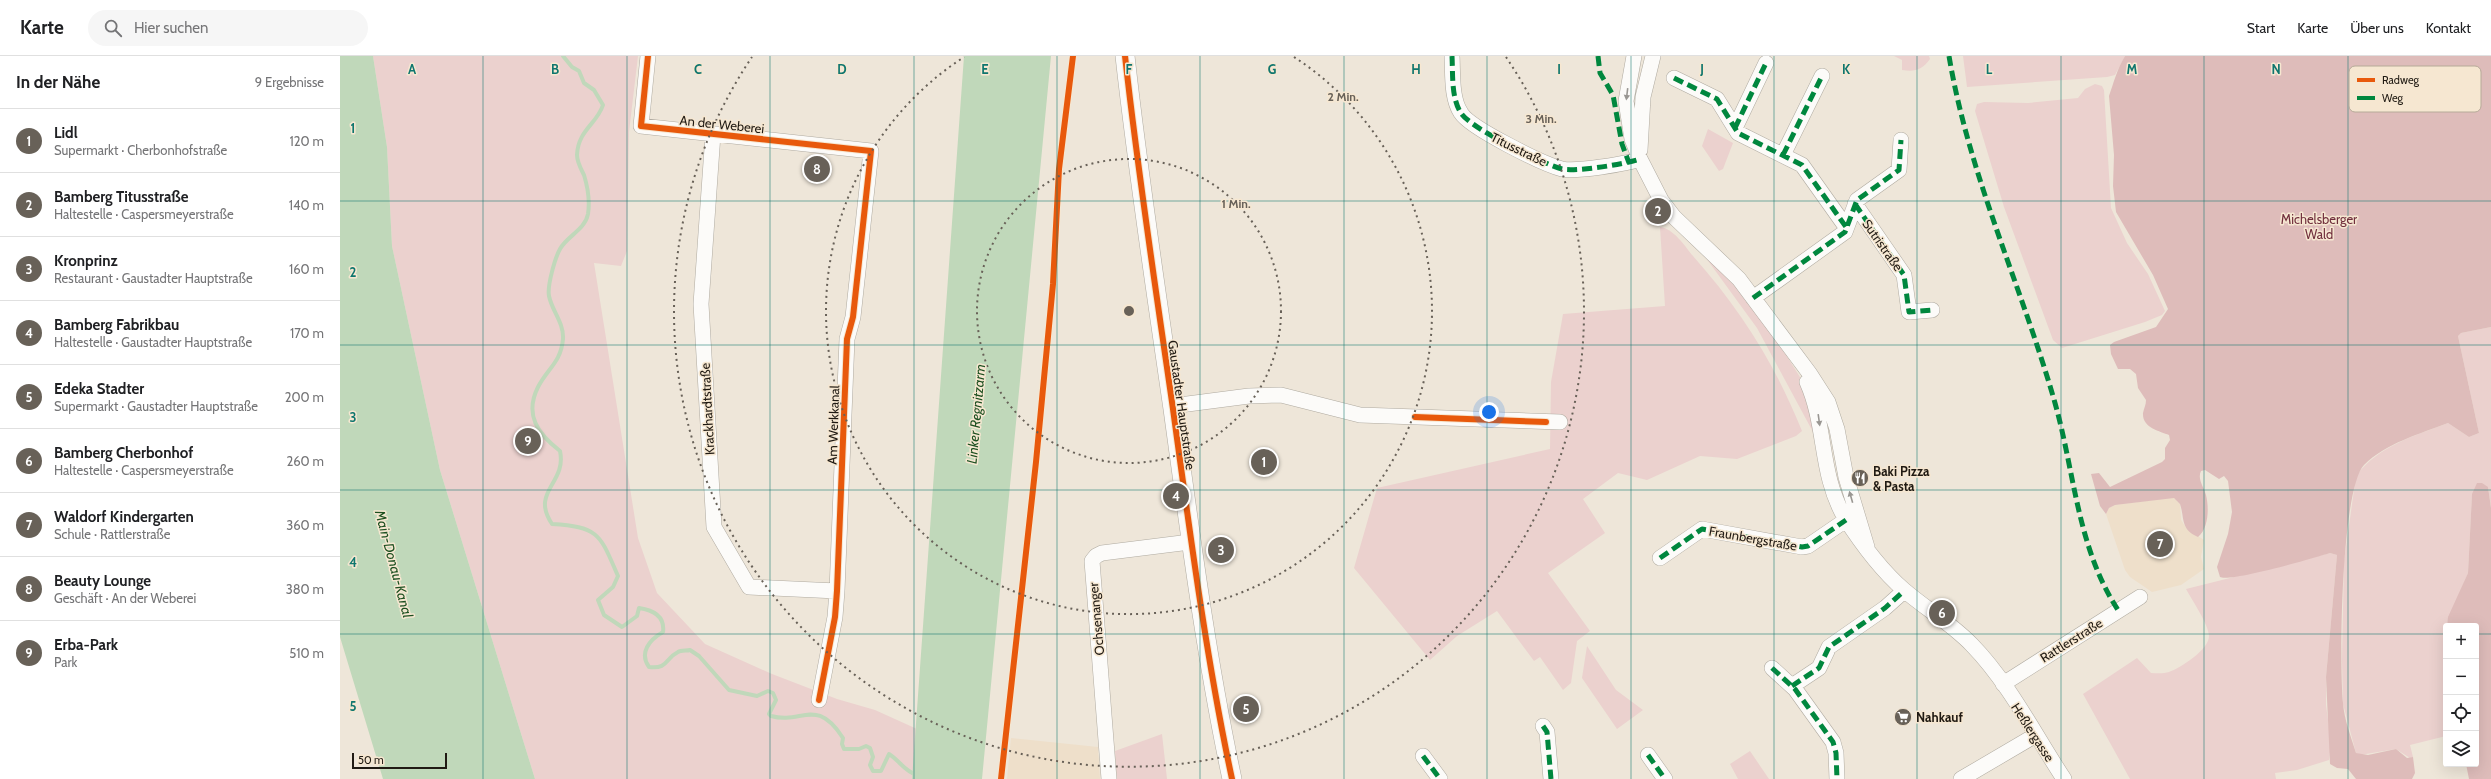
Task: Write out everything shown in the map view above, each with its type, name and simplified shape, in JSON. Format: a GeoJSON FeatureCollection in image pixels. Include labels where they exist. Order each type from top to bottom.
{"type":"FeatureCollection","features":[{"type":"Feature","properties":{"kind":"street","name":"An der Weberei"},"geometry":{"type":"LineString","coordinates":[[648,56],[641,126],[871,151]]}},
{"type":"Feature","properties":{"kind":"street","name":"Gaustadter Hauptstraße"},"geometry":{"type":"LineString","coordinates":[[1125,56],[1138,168],[1190,542],[1212,682],[1232,779]]}},
{"type":"Feature","properties":{"kind":"street","name":"Titusstraße"},"geometry":{"type":"LineString","coordinates":[[1452,56],[1457,104],[1465,118],[1479,129],[1563,169],[1629,163],[1640,159]]}},
{"type":"Feature","properties":{"kind":"street"},"geometry":{"type":"LineString","coordinates":[[1634,56],[1629,78],[1627,107],[1632,139],[1640,159],[1661,200],[1674,217],[1725,264],[1753,298],[1796,358],[1814,380],[1828,402],[1833,415],[1843,454],[1846,477],[1867,547]]}},
{"type":"Feature","properties":{"kind":"street"},"geometry":{"type":"LineString","coordinates":[[1640,159],[1643,97],[1653,56]]}},
{"type":"Feature","properties":{"kind":"street"},"geometry":{"type":"LineString","coordinates":[[1735,128],[1766,63]]}},
{"type":"Feature","properties":{"kind":"street"},"geometry":{"type":"LineString","coordinates":[[1783,155],[1822,76]]}},
{"type":"Feature","properties":{"kind":"street","name":"Sutristraße"},"geometry":{"type":"LineString","coordinates":[[1674,78],[1717,99],[1738,133],[1802,165],[1846,227]]}},
{"type":"Feature","properties":{"kind":"street","name":"Krackhardtstraße"},"geometry":{"type":"LineString","coordinates":[[714,134],[701,304],[714,527],[748,588],[837,591]]}},
{"type":"Feature","properties":{"kind":"street","name":"Sutristraße"},"geometry":{"type":"LineString","coordinates":[[1753,298],[1845,232],[1857,200],[1899,170],[1901,140]]}},
{"type":"Feature","properties":{"kind":"street","name":"Am Werkkanal"},"geometry":{"type":"LineString","coordinates":[[819,700],[835,617],[847,339],[853,317],[871,151]]}},
{"type":"Feature","properties":{"kind":"street","name":"Sutristraße"},"geometry":{"type":"LineString","coordinates":[[1855,204],[1904,276],[1909,312],[1932,310]]}},
{"type":"Feature","properties":{"kind":"street","name":"Heßlergasse"},"geometry":{"type":"LineString","coordinates":[[1796,358],[1814,400],[1822,450],[1832,492],[1846,520],[1887,574],[1904,591],[1972,645],[2003,684],[2064,779]]}},
{"type":"Feature","properties":{"kind":"street"},"geometry":{"type":"LineString","coordinates":[[1172,406],[1249,396],[1281,395],[1360,415],[1560,422]]}},
{"type":"Feature","properties":{"kind":"street","name":"Fraunbergstraße"},"geometry":{"type":"LineString","coordinates":[[1660,558],[1702,529],[1802,547],[1808,546],[1846,520]]}},
{"type":"Feature","properties":{"kind":"street","name":"Ochsenanger"},"geometry":{"type":"LineString","coordinates":[[1109,779],[1092,561],[1096,556],[1102,553],[1190,542]]}},
{"type":"Feature","properties":{"kind":"street"},"geometry":{"type":"LineString","coordinates":[[1792,686],[1819,668],[1829,647],[1885,608],[1904,591]]}},
{"type":"Feature","properties":{"kind":"street","name":"Rattlerstraße"},"geometry":{"type":"LineString","coordinates":[[2003,684],[2140,597]]}},
{"type":"Feature","properties":{"kind":"street"},"geometry":{"type":"LineString","coordinates":[[1772,668],[1792,686],[1833,742],[1836,753],[1837,779]]}},
{"type":"Feature","properties":{"kind":"street"},"geometry":{"type":"LineString","coordinates":[[1543,726],[1547,732],[1551,779]]}},
{"type":"Feature","properties":{"kind":"street"},"geometry":{"type":"LineString","coordinates":[[1961,779],[2036,736]]}},
{"type":"Feature","properties":{"kind":"street"},"geometry":{"type":"LineString","coordinates":[[1648,755],[1665,779]]}},
{"type":"Feature","properties":{"kind":"street"},"geometry":{"type":"LineString","coordinates":[[1424,756],[1440,779]]}},
{"type":"Feature","properties":{"kind":"shaded area"},"geometry":{"type":"Polygon","coordinates":[[[373,56],[638,56],[629,132],[627,251],[621,266],[594,263],[638,538],[657,593],[705,644],[772,674],[837,699],[875,710],[917,729],[912,779],[535,779],[440,470],[392,246],[387,147],[373,56]]]}},
{"type":"Feature","properties":{"kind":"shaded area"},"geometry":{"type":"Polygon","coordinates":[[[1894,56],[1929,56],[1930,59],[1921,68],[1907,71],[1902,70],[1902,60],[1894,56]]]}},
{"type":"Feature","properties":{"kind":"shaded area"},"geometry":{"type":"Polygon","coordinates":[[[1963,56],[2125,56],[2115,75],[2107,77],[1967,87],[1963,56]]]}},
{"type":"Feature","properties":{"kind":"shaded area"},"geometry":{"type":"Polygon","coordinates":[[[2095,84],[2102,86],[2104,90],[2111,208],[2127,243],[2148,274],[2165,311],[2162,315],[2145,322],[2062,348],[2053,340],[2004,207],[1975,111],[1977,104],[1984,102],[2028,103],[2078,98],[2085,89],[2095,84]]]}},
{"type":"Feature","properties":{"kind":"shaded area"},"geometry":{"type":"Polygon","coordinates":[[[1708,129],[1733,143],[1723,169],[1719,171],[1702,146],[1708,129]]]}},
{"type":"Feature","properties":{"kind":"shaded area"},"geometry":{"type":"Polygon","coordinates":[[[1660,227],[1670,231],[1678,238],[1710,276],[1741,317],[1768,360],[1792,406],[1802,431],[1796,436],[1737,459],[1700,456],[1647,480],[1618,473],[1583,499],[1605,533],[1548,573],[1590,631],[1577,641],[1571,683],[1563,690],[1540,657],[1534,661],[1497,611],[1457,636],[1430,660],[1354,568],[1377,488],[1550,449],[1551,382],[1563,314],[1665,306],[1660,227]]]}},
{"type":"Feature","properties":{"kind":"shaded area"},"geometry":{"type":"Polygon","coordinates":[[[1706,258],[1724,272],[1745,297],[1788,358],[1803,382],[1816,432],[1813,432],[1757,328],[1706,258]]]}},
{"type":"Feature","properties":{"kind":"shaded area"},"geometry":{"type":"Polygon","coordinates":[[[2491,327],[2491,508],[2488,487],[2472,494],[2468,573],[2447,623],[2443,623],[2443,737],[2410,745],[2413,757],[2410,758],[2396,749],[2360,755],[2356,753],[2343,704],[2342,660],[2344,561],[2356,476],[2375,457],[2386,449],[2448,423],[2469,437],[2479,433],[2458,336],[2461,333],[2491,327]]]}},
{"type":"Feature","properties":{"kind":"shaded area"},"geometry":{"type":"Polygon","coordinates":[[[2174,498],[2180,504],[2181,520],[2187,529],[2204,540],[2201,557],[2204,569],[2181,585],[2152,592],[2130,577],[2125,570],[2106,514],[2109,508],[2115,505],[2174,498]]]}},
{"type":"Feature","properties":{"kind":"shaded area"},"geometry":{"type":"Polygon","coordinates":[[[2330,553],[2337,555],[2326,677],[2326,705],[2331,743],[2329,760],[2297,770],[2275,773],[2276,779],[2130,779],[2083,694],[2137,658],[2151,673],[2164,673],[2180,667],[2193,658],[2204,647],[2208,641],[2208,631],[2186,589],[2330,553]]]}},
{"type":"Feature","properties":{"kind":"shaded area"},"geometry":{"type":"Polygon","coordinates":[[[1587,646],[1616,690],[1643,710],[1617,729],[1582,678],[1587,646]]]}},
{"type":"Feature","properties":{"kind":"shaded area"},"geometry":{"type":"Polygon","coordinates":[[[1162,734],[1167,779],[1117,779],[1115,751],[1162,734]]]}},
{"type":"Feature","properties":{"kind":"shaded area"},"geometry":{"type":"Polygon","coordinates":[[[1011,738],[1098,747],[1100,779],[1007,779],[1011,738]]]}},
{"type":"Feature","properties":{"kind":"shaded area"},"geometry":{"type":"Polygon","coordinates":[[[1750,751],[1769,779],[1738,779],[1730,764],[1750,751]]]}},
{"type":"Feature","properties":{"kind":"green space","name":"Michelsberger Wald"},"geometry":{"type":"Polygon","coordinates":[[[2125,56],[2491,56],[2491,327],[2461,333],[2458,336],[2479,433],[2469,437],[2448,423],[2404,440],[2373,457],[2364,465],[2356,481],[2350,507],[2346,541],[2343,578],[2341,653],[2343,703],[2346,722],[2356,753],[2368,755],[2396,749],[2407,758],[2413,757],[2415,773],[2412,779],[2356,779],[2348,769],[2337,768],[2330,764],[2326,677],[2337,555],[2330,553],[2255,573],[2227,578],[2220,577],[2217,567],[2228,534],[2232,512],[2228,481],[2224,476],[2219,479],[2205,470],[2201,471],[2200,477],[2206,495],[2208,511],[2206,523],[2202,533],[2198,537],[2188,531],[2184,523],[2180,504],[2174,498],[2115,505],[2109,508],[2106,514],[2100,506],[2091,474],[2099,473],[2110,487],[2162,462],[2165,459],[2165,448],[2170,440],[2169,435],[2152,428],[2145,422],[2143,413],[2146,400],[2138,388],[2136,374],[2130,369],[2118,369],[2111,354],[2110,345],[2114,342],[2156,327],[2168,309],[2153,275],[2116,212],[2113,186],[2114,155],[2109,96],[2125,56]]]}},
{"type":"Feature","properties":{"kind":"green space"},"geometry":{"type":"Polygon","coordinates":[[[2477,483],[2482,483],[2488,487],[2491,508],[2491,779],[2469,779],[2467,767],[2479,767],[2479,623],[2447,623],[2448,617],[2468,573],[2472,494],[2477,483]]]}},
{"type":"Feature","properties":{"kind":"water","name":"Main-Donau-Kanal"},"geometry":{"type":"Polygon","coordinates":[[[340,56],[373,56],[387,147],[392,246],[440,470],[535,779],[383,779],[340,637],[340,56]]]}},
{"type":"Feature","properties":{"kind":"water","name":"Linker Regnitzarm"},"geometry":{"type":"Polygon","coordinates":[[[964,56],[1051,56],[982,779],[912,779],[964,56]]]}},
{"type":"Feature","properties":{"kind":"waterway"},"geometry":{"type":"LineString","coordinates":[[563,56],[572,67],[579,71],[584,83],[594,90],[603,105],[597,117],[584,133],[578,146],[577,155],[579,165],[584,175],[588,190],[588,214],[580,229],[567,240],[560,249],[550,279],[549,296],[562,328],[562,347],[560,354],[538,387],[532,406],[533,415],[540,431],[545,438],[560,451],[561,462],[559,472],[547,495],[545,503],[546,513],[552,524],[568,525],[589,531],[602,542],[618,576],[613,587],[598,600],[604,615],[622,627],[637,616],[639,608],[649,610],[660,618],[663,626],[663,632],[650,643],[645,652],[646,662],[649,667],[663,665],[678,652],[690,650],[699,656],[729,690],[757,696],[768,691],[773,693],[776,700],[769,714],[771,716],[782,718],[817,715],[825,718],[833,725],[843,738],[842,744],[844,749],[859,749],[866,746],[870,748],[873,757],[870,765],[873,771],[881,771],[889,754],[905,768],[917,775]]}},
{"type":"Feature","properties":{"kind":"marked path"},"geometry":{"type":"LineString","coordinates":[[1452,56],[1454,93],[1461,113],[1467,120],[1508,145],[1553,166],[1569,170],[1601,167],[1640,159]]}},
{"type":"Feature","properties":{"kind":"marked path"},"geometry":{"type":"LineString","coordinates":[[1598,56],[1600,73],[1613,95],[1622,144],[1629,163]]}},
{"type":"Feature","properties":{"kind":"marked path"},"geometry":{"type":"LineString","coordinates":[[1949,56],[1969,145],[2042,360],[2055,403],[2085,536],[2104,586],[2118,610]]}},
{"type":"Feature","properties":{"kind":"marked path"},"geometry":{"type":"LineString","coordinates":[[1735,128],[1766,63]]}},
{"type":"Feature","properties":{"kind":"marked path"},"geometry":{"type":"LineString","coordinates":[[1783,155],[1822,76]]}},
{"type":"Feature","properties":{"kind":"marked path"},"geometry":{"type":"LineString","coordinates":[[1674,78],[1717,99],[1738,133],[1802,165],[1846,227]]}},
{"type":"Feature","properties":{"kind":"marked path"},"geometry":{"type":"LineString","coordinates":[[1753,298],[1845,232],[1857,200],[1899,170],[1901,140]]}},
{"type":"Feature","properties":{"kind":"marked path"},"geometry":{"type":"LineString","coordinates":[[1855,204],[1904,275],[1909,312],[1932,310]]}},
{"type":"Feature","properties":{"kind":"marked path"},"geometry":{"type":"LineString","coordinates":[[1660,558],[1702,529],[1802,547],[1808,546],[1846,520]]}},
{"type":"Feature","properties":{"kind":"marked path"},"geometry":{"type":"LineString","coordinates":[[1792,686],[1819,668],[1829,647],[1885,608],[1904,591]]}},
{"type":"Feature","properties":{"kind":"marked path"},"geometry":{"type":"LineString","coordinates":[[1772,668],[1795,689],[1833,742],[1836,753],[1837,779]]}},
{"type":"Feature","properties":{"kind":"marked path"},"geometry":{"type":"LineString","coordinates":[[1543,726],[1547,732],[1551,779]]}},
{"type":"Feature","properties":{"kind":"marked path"},"geometry":{"type":"LineString","coordinates":[[1648,755],[1665,779]]}},
{"type":"Feature","properties":{"kind":"marked path"},"geometry":{"type":"LineString","coordinates":[[1423,756],[1440,779]]}},
{"type":"Feature","properties":{"kind":"cycle path"},"geometry":{"type":"LineString","coordinates":[[648,56],[641,126],[871,151],[853,317],[847,339],[835,617],[819,700]]}},
{"type":"Feature","properties":{"kind":"cycle path"},"geometry":{"type":"LineString","coordinates":[[1001,779],[1036,462],[1053,284],[1059,169],[1073,56]]}},
{"type":"Feature","properties":{"kind":"cycle path"},"geometry":{"type":"LineString","coordinates":[[1125,56],[1141,188],[1199,595],[1214,687],[1232,779]]}},
{"type":"Feature","properties":{"kind":"cycle path"},"geometry":{"type":"LineString","coordinates":[[1415,417],[1546,422]]}},
{"type":"Feature","properties":{"kind":"place","name":"Beauty Lounge"},"geometry":{"type":"Point","coordinates":[817,169]}},
{"type":"Feature","properties":{"kind":"place","name":"Bamberg Titusstraße"},"geometry":{"type":"Point","coordinates":[1658,211]}},
{"type":"Feature","properties":{"kind":"place","name":"Erba-Park"},"geometry":{"type":"Point","coordinates":[528,441]}},
{"type":"Feature","properties":{"kind":"place","name":"Lidl"},"geometry":{"type":"Point","coordinates":[1264,462]}},
{"type":"Feature","properties":{"kind":"place","name":"Baki Pizza & Pasta"},"geometry":{"type":"Point","coordinates":[1860,478]}},
{"type":"Feature","properties":{"kind":"place","name":"Bamberg Fabrikbau"},"geometry":{"type":"Point","coordinates":[1176,496]}},
{"type":"Feature","properties":{"kind":"place","name":"Waldorf Kindergarten"},"geometry":{"type":"Point","coordinates":[2160,544]}},
{"type":"Feature","properties":{"kind":"place","name":"Kronprinz"},"geometry":{"type":"Point","coordinates":[1221,550]}},
{"type":"Feature","properties":{"kind":"place","name":"Bamberg Cherbonhof"},"geometry":{"type":"Point","coordinates":[1942,613]}},
{"type":"Feature","properties":{"kind":"place","name":"Edeka Stadter"},"geometry":{"type":"Point","coordinates":[1246,709]}},
{"type":"Feature","properties":{"kind":"place","name":"Nahkauf"},"geometry":{"type":"Point","coordinates":[1903,717]}}]}
